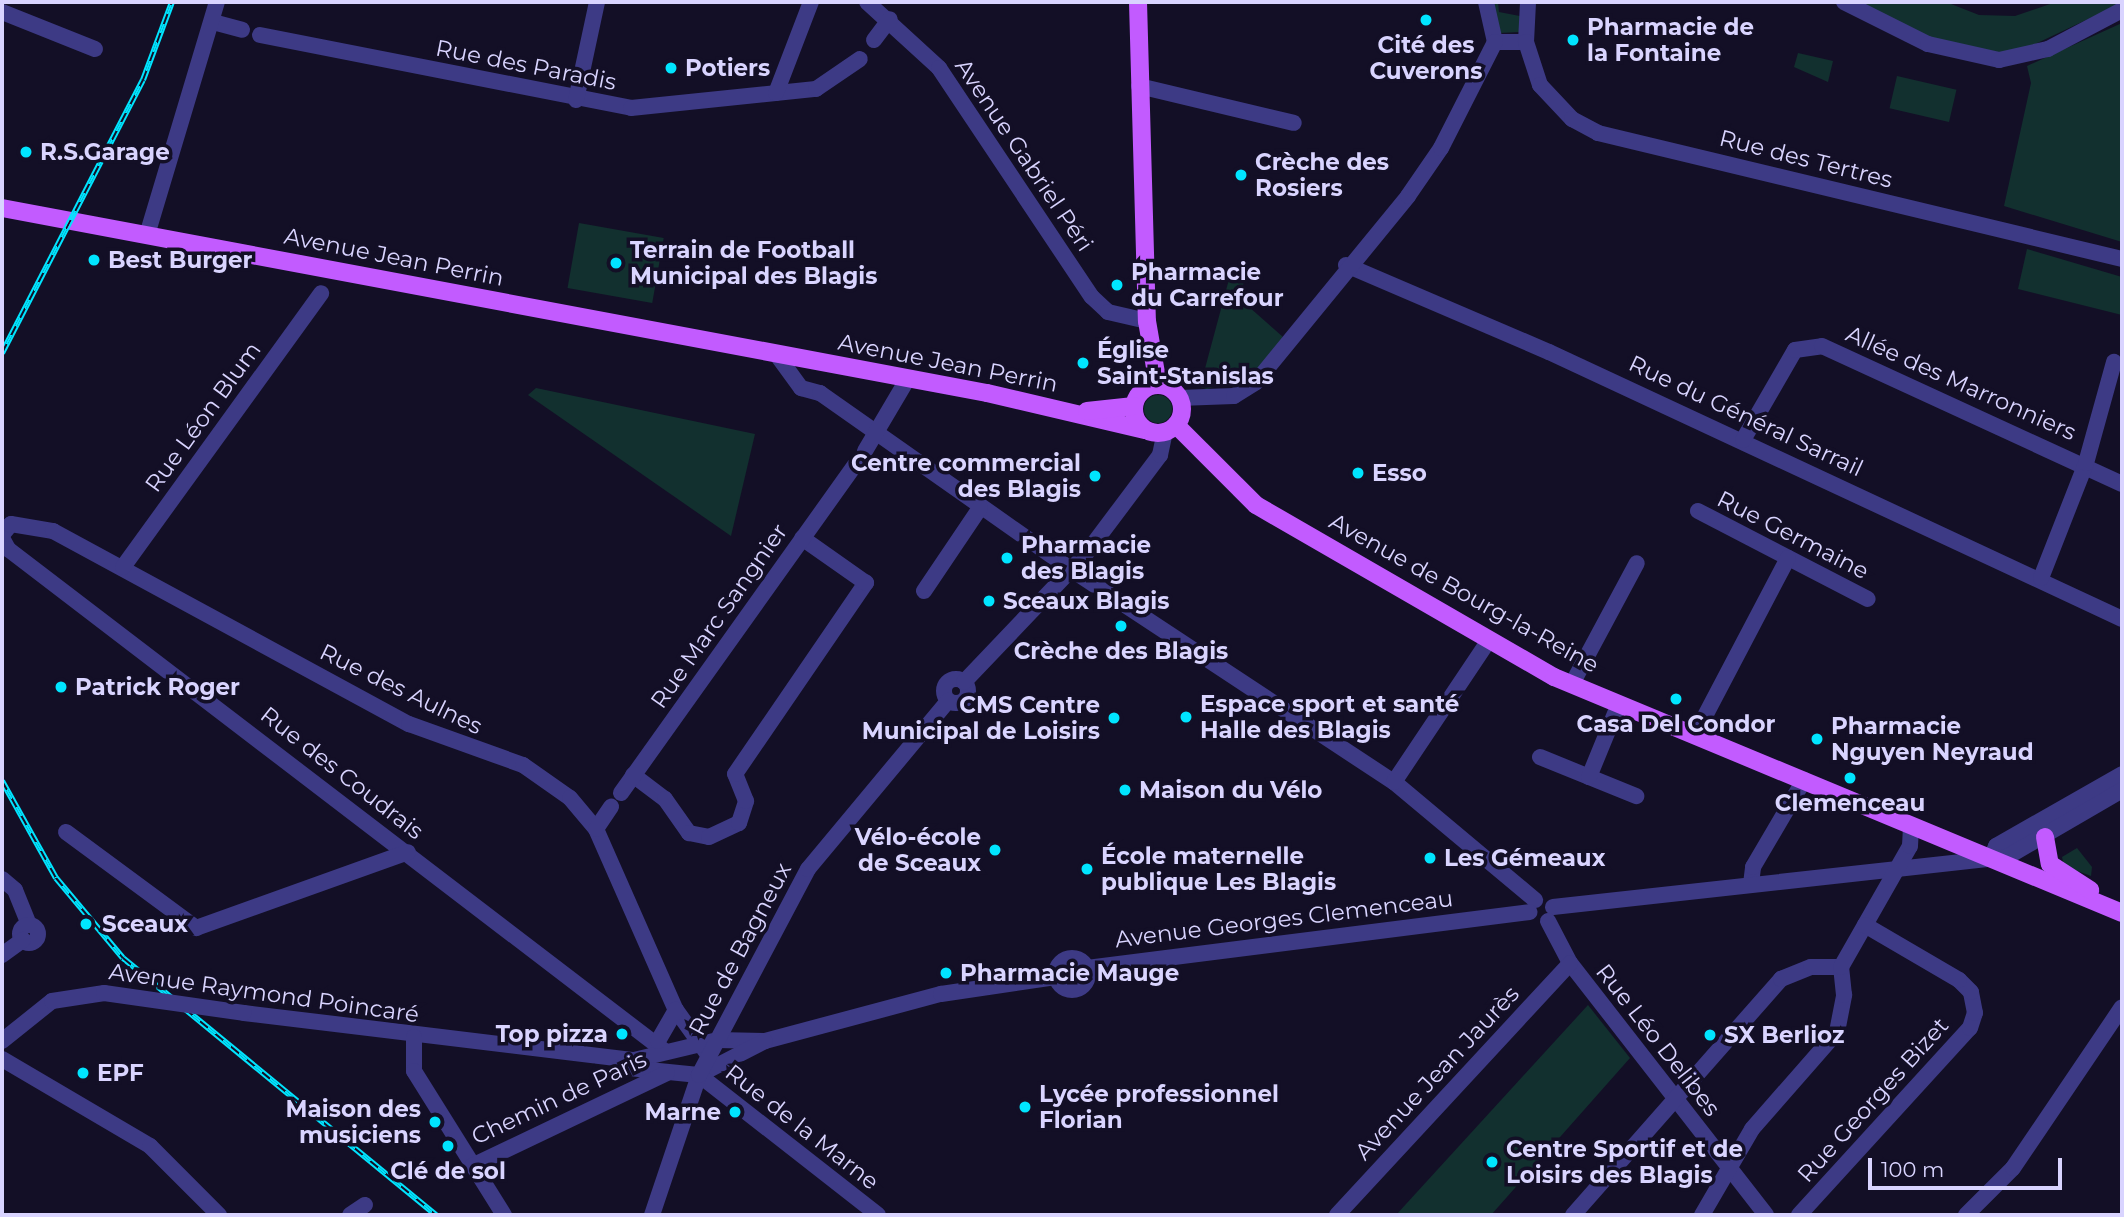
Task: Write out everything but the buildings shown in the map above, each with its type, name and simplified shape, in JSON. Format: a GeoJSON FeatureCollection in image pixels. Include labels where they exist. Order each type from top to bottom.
{"type":"FeatureCollection","features":[{"type":"Feature","properties":{"kind":"main road"},"geometry":{"type":"LineString","coordinates":[[1138,2],[1147,321],[1158,386]]}},
{"type":"Feature","properties":{"kind":"main road","name":"Avenue Jean Perrin"},"geometry":{"type":"LineString","coordinates":[[2,208],[1069,410],[1145,430]]}},
{"type":"Feature","properties":{"kind":"main road"},"geometry":{"type":"LineString","coordinates":[[1158,386],[1179,398],[1171,428],[1145,430],[1134,406],[1146,389],[1158,386]]}},
{"type":"Feature","properties":{"kind":"main road","name":"Avenue Jean Perrin"},"geometry":{"type":"LineString","coordinates":[[1069,410],[1134,406]]}},
{"type":"Feature","properties":{"kind":"main road","name":"Avenue de Bourg-la-Reine"},"geometry":{"type":"LineString","coordinates":[[1171,428],[1256,505],[1489,640],[1572,684],[2115,910]]}},
{"type":"Feature","properties":{"kind":"main road"},"geometry":{"type":"LineString","coordinates":[[2045,837],[2050,864],[2115,910]]}},
{"type":"Feature","properties":{"kind":"street"},"geometry":{"type":"LineString","coordinates":[[147,235],[217,2]]}},
{"type":"Feature","properties":{"kind":"street"},"geometry":{"type":"LineString","coordinates":[[576,100],[597,2]]}},
{"type":"Feature","properties":{"kind":"street"},"geometry":{"type":"LineString","coordinates":[[776,93],[811,2]]}},
{"type":"Feature","properties":{"kind":"street","name":"Avenue Gabriel Péri"},"geometry":{"type":"LineString","coordinates":[[867,2],[890,19],[939,68],[1092,297],[1108,312],[1147,321]]}},
{"type":"Feature","properties":{"kind":"street"},"geometry":{"type":"LineString","coordinates":[[1179,398],[1234,396],[1256,382],[1441,148],[1495,42],[1486,2]]}},
{"type":"Feature","properties":{"kind":"street"},"geometry":{"type":"LineString","coordinates":[[1495,42],[1525,42],[1528,2]]}},
{"type":"Feature","properties":{"kind":"street"},"geometry":{"type":"LineString","coordinates":[[1844,2],[1928,44],[1999,60],[2048,49],[2122,10]]}},
{"type":"Feature","properties":{"kind":"street"},"geometry":{"type":"LineString","coordinates":[[2,12],[95,49]]}},
{"type":"Feature","properties":{"kind":"street"},"geometry":{"type":"LineString","coordinates":[[874,40],[890,19]]}},
{"type":"Feature","properties":{"kind":"street"},"geometry":{"type":"LineString","coordinates":[[213,22],[242,30]]}},
{"type":"Feature","properties":{"kind":"street","name":"Rue des Paradis"},"geometry":{"type":"LineString","coordinates":[[260,35],[576,100],[631,108],[816,89],[860,59]]}},
{"type":"Feature","properties":{"kind":"street","name":"Rue des Tertres"},"geometry":{"type":"LineString","coordinates":[[1525,42],[1541,85],[1572,119],[1598,133],[2122,259]]}},
{"type":"Feature","properties":{"kind":"street"},"geometry":{"type":"LineString","coordinates":[[1139,86],[1294,123]]}},
{"type":"Feature","properties":{"kind":"street","name":"Rue du Général Sarrail"},"geometry":{"type":"LineString","coordinates":[[1346,265],[1743,440],[2122,619]]}},
{"type":"Feature","properties":{"kind":"street","name":"Rue Léon Blum"},"geometry":{"type":"LineString","coordinates":[[123,567],[321,293]]}},
{"type":"Feature","properties":{"kind":"street","name":"Allée des Marronniers"},"geometry":{"type":"LineString","coordinates":[[1743,440],[1795,351],[1815,346],[2086,463],[2122,484]]}},
{"type":"Feature","properties":{"kind":"street"},"geometry":{"type":"LineString","coordinates":[[777,355],[801,388],[832,401],[876,436],[980,508],[1394,782],[1532,906],[1551,914],[1751,884],[1991,858],[2045,837],[2122,790]]}},
{"type":"Feature","properties":{"kind":"street"},"geometry":{"type":"LineString","coordinates":[[2040,578],[2086,463],[2114,362]]}},
{"type":"Feature","properties":{"kind":"street"},"geometry":{"type":"LineString","coordinates":[[864,451],[876,436],[884,411],[907,380]]}},
{"type":"Feature","properties":{"kind":"street","name":"Rue de Bagneux"},"geometry":{"type":"LineString","coordinates":[[652,1215],[709,1046],[727,1019],[808,869],[944,706],[948,682],[964,682],[1069,568],[1138,486],[1160,455],[1171,428]]}},
{"type":"Feature","properties":{"kind":"street","name":"Rue Marc Sangnier"},"geometry":{"type":"LineString","coordinates":[[621,793],[855,465]]}},
{"type":"Feature","properties":{"kind":"street"},"geometry":{"type":"LineString","coordinates":[[924,591],[980,508]]}},
{"type":"Feature","properties":{"kind":"street","name":"Rue Germaine"},"geometry":{"type":"LineString","coordinates":[[1698,511],[1867,599]]}},
{"type":"Feature","properties":{"kind":"street","name":"Rue des Aulnes"},"geometry":{"type":"LineString","coordinates":[[2,537],[11,524],[36,526],[123,567],[409,724],[523,765],[570,798],[596,829],[676,1010],[709,1046]]}},
{"type":"Feature","properties":{"kind":"street","name":"Rue des Coudrais"},"geometry":{"type":"LineString","coordinates":[[2,537],[408,852],[668,1047]]}},
{"type":"Feature","properties":{"kind":"street"},"geometry":{"type":"LineString","coordinates":[[633,775],[665,799],[689,833],[709,837],[739,822],[746,801],[736,774],[866,583],[802,538]]}},
{"type":"Feature","properties":{"kind":"street"},"geometry":{"type":"LineString","coordinates":[[1695,736],[1788,558]]}},
{"type":"Feature","properties":{"kind":"street"},"geometry":{"type":"LineString","coordinates":[[1572,684],[1637,563]]}},
{"type":"Feature","properties":{"kind":"street"},"geometry":{"type":"LineString","coordinates":[[1394,782],[1489,640]]}},
{"type":"Feature","properties":{"kind":"street"},"geometry":{"type":"LineString","coordinates":[[1589,777],[1619,704]]}},
{"type":"Feature","properties":{"kind":"street"},"geometry":{"type":"LineString","coordinates":[[1540,757],[1636,796]]}},
{"type":"Feature","properties":{"kind":"street"},"geometry":{"type":"LineString","coordinates":[[1991,858],[1996,846],[2122,775]]}},
{"type":"Feature","properties":{"kind":"street"},"geometry":{"type":"LineString","coordinates":[[1751,884],[1753,867],[1804,780]]}},
{"type":"Feature","properties":{"kind":"street"},"geometry":{"type":"LineString","coordinates":[[596,829],[611,807]]}},
{"type":"Feature","properties":{"kind":"street"},"geometry":{"type":"LineString","coordinates":[[1702,1215],[1759,1121],[1837,1032],[1844,995],[1841,967],[1910,846],[1911,825]]}},
{"type":"Feature","properties":{"kind":"street"},"geometry":{"type":"LineString","coordinates":[[66,832],[196,928],[408,852]]}},
{"type":"Feature","properties":{"kind":"street"},"geometry":{"type":"LineString","coordinates":[[2,879],[15,890],[29,924],[20,930],[23,940],[2,955]]}},
{"type":"Feature","properties":{"kind":"street","name":"Avenue Georges Clemenceau"},"geometry":{"type":"LineString","coordinates":[[1087,968],[1532,906]]}},
{"type":"Feature","properties":{"kind":"street","name":"Rue Léo Delibes"},"geometry":{"type":"LineString","coordinates":[[1551,914],[1570,963],[1766,1215]]}},
{"type":"Feature","properties":{"kind":"street","name":"Rue Georges Bizet"},"geometry":{"type":"LineString","coordinates":[[1798,1215],[1970,1028],[1976,1013],[1971,992],[1959,980],[1865,925]]}},
{"type":"Feature","properties":{"kind":"street"},"geometry":{"type":"LineString","coordinates":[[676,1010],[668,1047],[674,1073],[699,1075],[765,1041],[941,994],[1056,977],[1077,989],[1087,978],[1087,968],[1070,958],[1057,967],[1056,977]]}},
{"type":"Feature","properties":{"kind":"street","name":"Avenue Jean Jaurès"},"geometry":{"type":"LineString","coordinates":[[1337,1215],[1570,963]]}},
{"type":"Feature","properties":{"kind":"street"},"geometry":{"type":"LineString","coordinates":[[1573,1215],[1672,1097],[1781,979],[1811,967],[1841,967]]}},
{"type":"Feature","properties":{"kind":"street","name":"Avenue Raymond Poincaré"},"geometry":{"type":"LineString","coordinates":[[2,1041],[52,1001],[104,993],[414,1037],[535,1051],[634,1060],[668,1047]]}},
{"type":"Feature","properties":{"kind":"street"},"geometry":{"type":"LineString","coordinates":[[1966,1215],[2014,1168],[2122,1007]]}},
{"type":"Feature","properties":{"kind":"street"},"geometry":{"type":"LineString","coordinates":[[727,1019],[739,1040]]}},
{"type":"Feature","properties":{"kind":"street"},"geometry":{"type":"LineString","coordinates":[[414,1037],[413,1064],[472,1166],[504,1215]]}},
{"type":"Feature","properties":{"kind":"street"},"geometry":{"type":"LineString","coordinates":[[668,1047],[709,1046],[739,1040],[765,1041]]}},
{"type":"Feature","properties":{"kind":"street","name":"Avenue Raymond Poincaré"},"geometry":{"type":"LineString","coordinates":[[535,1051],[647,1077]]}},
{"type":"Feature","properties":{"kind":"street"},"geometry":{"type":"LineString","coordinates":[[2,1059],[150,1146],[219,1215]]}},
{"type":"Feature","properties":{"kind":"street","name":"Chemin de Paris"},"geometry":{"type":"LineString","coordinates":[[472,1166],[647,1077],[674,1073]]}},
{"type":"Feature","properties":{"kind":"street","name":"Rue de la Marne"},"geometry":{"type":"LineString","coordinates":[[699,1075],[878,1215]]}},
{"type":"Feature","properties":{"kind":"street"},"geometry":{"type":"LineString","coordinates":[[351,1215],[365,1205]]}},
{"type":"Feature","properties":{"kind":"green space"},"geometry":{"type":"Polygon","coordinates":[[[1492,2],[1498,2],[1499,12],[1525,17],[1519,32],[1500,33],[1492,2]]]}},
{"type":"Feature","properties":{"kind":"green space"},"geometry":{"type":"Polygon","coordinates":[[[1857,2],[1946,2],[1979,15],[2015,16],[2056,2],[2122,3],[2012,55],[1929,38],[1857,2]]]}},
{"type":"Feature","properties":{"kind":"green space"},"geometry":{"type":"Polygon","coordinates":[[[2122,23],[2122,242],[2004,206],[2031,83],[2027,66],[2122,23]]]}},
{"type":"Feature","properties":{"kind":"green space"},"geometry":{"type":"Polygon","coordinates":[[[1798,53],[1833,61],[1828,82],[1794,67],[1798,53]]]}},
{"type":"Feature","properties":{"kind":"green space"},"geometry":{"type":"Polygon","coordinates":[[[1897,76],[1956,90],[1949,122],[1890,108],[1897,76]]]}},
{"type":"Feature","properties":{"kind":"green space","name":"Terrain de Football Municipal des Blagis"},"geometry":{"type":"Polygon","coordinates":[[[579,223],[664,238],[652,303],[568,288],[579,223]]]}},
{"type":"Feature","properties":{"kind":"green space"},"geometry":{"type":"Polygon","coordinates":[[[2027,249],[2122,277],[2122,315],[2018,289],[2027,249]]]}},
{"type":"Feature","properties":{"kind":"green space"},"geometry":{"type":"Polygon","coordinates":[[[1232,268],[1246,272],[1240,299],[1283,337],[1254,376],[1207,389],[1200,387],[1232,268]]]}},
{"type":"Feature","properties":{"kind":"green space"},"geometry":{"type":"Polygon","coordinates":[[[536,388],[755,434],[731,536],[528,395],[536,388]]]}},
{"type":"Feature","properties":{"kind":"green space"},"geometry":{"type":"Polygon","coordinates":[[[1158,395],[1168,399],[1172,409],[1168,419],[1158,423],[1148,419],[1144,409],[1148,399],[1158,395]]]}},
{"type":"Feature","properties":{"kind":"green space"},"geometry":{"type":"Polygon","coordinates":[[[2077,848],[2092,867],[2091,876],[2064,866],[2062,857],[2077,848]]]}},
{"type":"Feature","properties":{"kind":"green space","name":"Centre Sportif et de Loisirs des Blagis"},"geometry":{"type":"Polygon","coordinates":[[[1588,1005],[1630,1058],[1491,1215],[1396,1215],[1588,1005]]]}},
{"type":"Feature","properties":{"kind":"railway"},"geometry":{"type":"LineString","coordinates":[[2,353],[143,80],[172,2]]}},
{"type":"Feature","properties":{"kind":"railway"},"geometry":{"type":"LineString","coordinates":[[2,781],[56,878],[123,958],[436,1215]]}},
{"type":"Feature","properties":{"kind":"place","name":"Cité des Cuverons"},"geometry":{"type":"Point","coordinates":[1426,20]}},
{"type":"Feature","properties":{"kind":"place","name":"Pharmacie de la Fontaine"},"geometry":{"type":"Point","coordinates":[1573,40]}},
{"type":"Feature","properties":{"kind":"place","name":"Potiers"},"geometry":{"type":"Point","coordinates":[671,68]}},
{"type":"Feature","properties":{"kind":"place","name":"R.S.Garage"},"geometry":{"type":"Point","coordinates":[26,152]}},
{"type":"Feature","properties":{"kind":"place","name":"Crèche des Rosiers"},"geometry":{"type":"Point","coordinates":[1241,175]}},
{"type":"Feature","properties":{"kind":"place","name":"Best Burger"},"geometry":{"type":"Point","coordinates":[94,260]}},
{"type":"Feature","properties":{"kind":"place","name":"Terrain de Football Municipal des Blagis"},"geometry":{"type":"Point","coordinates":[616,263]}},
{"type":"Feature","properties":{"kind":"place","name":"Pharmacie du Carrefour"},"geometry":{"type":"Point","coordinates":[1117,285]}},
{"type":"Feature","properties":{"kind":"place","name":"Église Saint-Stanislas"},"geometry":{"type":"Point","coordinates":[1083,363]}},
{"type":"Feature","properties":{"kind":"place","name":"Esso"},"geometry":{"type":"Point","coordinates":[1358,473]}},
{"type":"Feature","properties":{"kind":"place","name":"Centre commercial des Blagis"},"geometry":{"type":"Point","coordinates":[1095,476]}},
{"type":"Feature","properties":{"kind":"place","name":"Pharmacie des Blagis"},"geometry":{"type":"Point","coordinates":[1007,558]}},
{"type":"Feature","properties":{"kind":"place","name":"Sceaux Blagis"},"geometry":{"type":"Point","coordinates":[989,601]}},
{"type":"Feature","properties":{"kind":"place","name":"Crèche des Blagis"},"geometry":{"type":"Point","coordinates":[1121,626]}},
{"type":"Feature","properties":{"kind":"place","name":"Patrick Roger"},"geometry":{"type":"Point","coordinates":[61,687]}},
{"type":"Feature","properties":{"kind":"place","name":"Casa Del Condor"},"geometry":{"type":"Point","coordinates":[1676,699]}},
{"type":"Feature","properties":{"kind":"place","name":"Espace sport et santé Halle des Blagis"},"geometry":{"type":"Point","coordinates":[1186,717]}},
{"type":"Feature","properties":{"kind":"place","name":"CMS Centre Municipal de Loisirs"},"geometry":{"type":"Point","coordinates":[1114,718]}},
{"type":"Feature","properties":{"kind":"place","name":"Pharmacie Nguyen Neyraud"},"geometry":{"type":"Point","coordinates":[1817,739]}},
{"type":"Feature","properties":{"kind":"place","name":"Clemenceau"},"geometry":{"type":"Point","coordinates":[1850,778]}},
{"type":"Feature","properties":{"kind":"place","name":"Maison du Vélo"},"geometry":{"type":"Point","coordinates":[1125,790]}},
{"type":"Feature","properties":{"kind":"place","name":"Vélo-école de Sceaux"},"geometry":{"type":"Point","coordinates":[995,850]}},
{"type":"Feature","properties":{"kind":"place","name":"Les Gémeaux"},"geometry":{"type":"Point","coordinates":[1430,858]}},
{"type":"Feature","properties":{"kind":"place","name":"École maternelle publique Les Blagis"},"geometry":{"type":"Point","coordinates":[1087,869]}},
{"type":"Feature","properties":{"kind":"place","name":"Sceaux"},"geometry":{"type":"Point","coordinates":[86,924]}},
{"type":"Feature","properties":{"kind":"place","name":"Pharmacie Mauge"},"geometry":{"type":"Point","coordinates":[946,973]}},
{"type":"Feature","properties":{"kind":"place","name":"Top pizza"},"geometry":{"type":"Point","coordinates":[622,1034]}},
{"type":"Feature","properties":{"kind":"place","name":"SX Berlioz"},"geometry":{"type":"Point","coordinates":[1710,1035]}},
{"type":"Feature","properties":{"kind":"place","name":"EPF"},"geometry":{"type":"Point","coordinates":[83,1073]}},
{"type":"Feature","properties":{"kind":"place","name":"Lycée professionnel Florian"},"geometry":{"type":"Point","coordinates":[1025,1107]}},
{"type":"Feature","properties":{"kind":"place","name":"Marne"},"geometry":{"type":"Point","coordinates":[735,1112]}},
{"type":"Feature","properties":{"kind":"place","name":"Maison des musiciens"},"geometry":{"type":"Point","coordinates":[435,1122]}},
{"type":"Feature","properties":{"kind":"place","name":"Clé de sol"},"geometry":{"type":"Point","coordinates":[448,1146]}},
{"type":"Feature","properties":{"kind":"place","name":"Centre Sportif et de Loisirs des Blagis"},"geometry":{"type":"Point","coordinates":[1492,1162]}}]}
